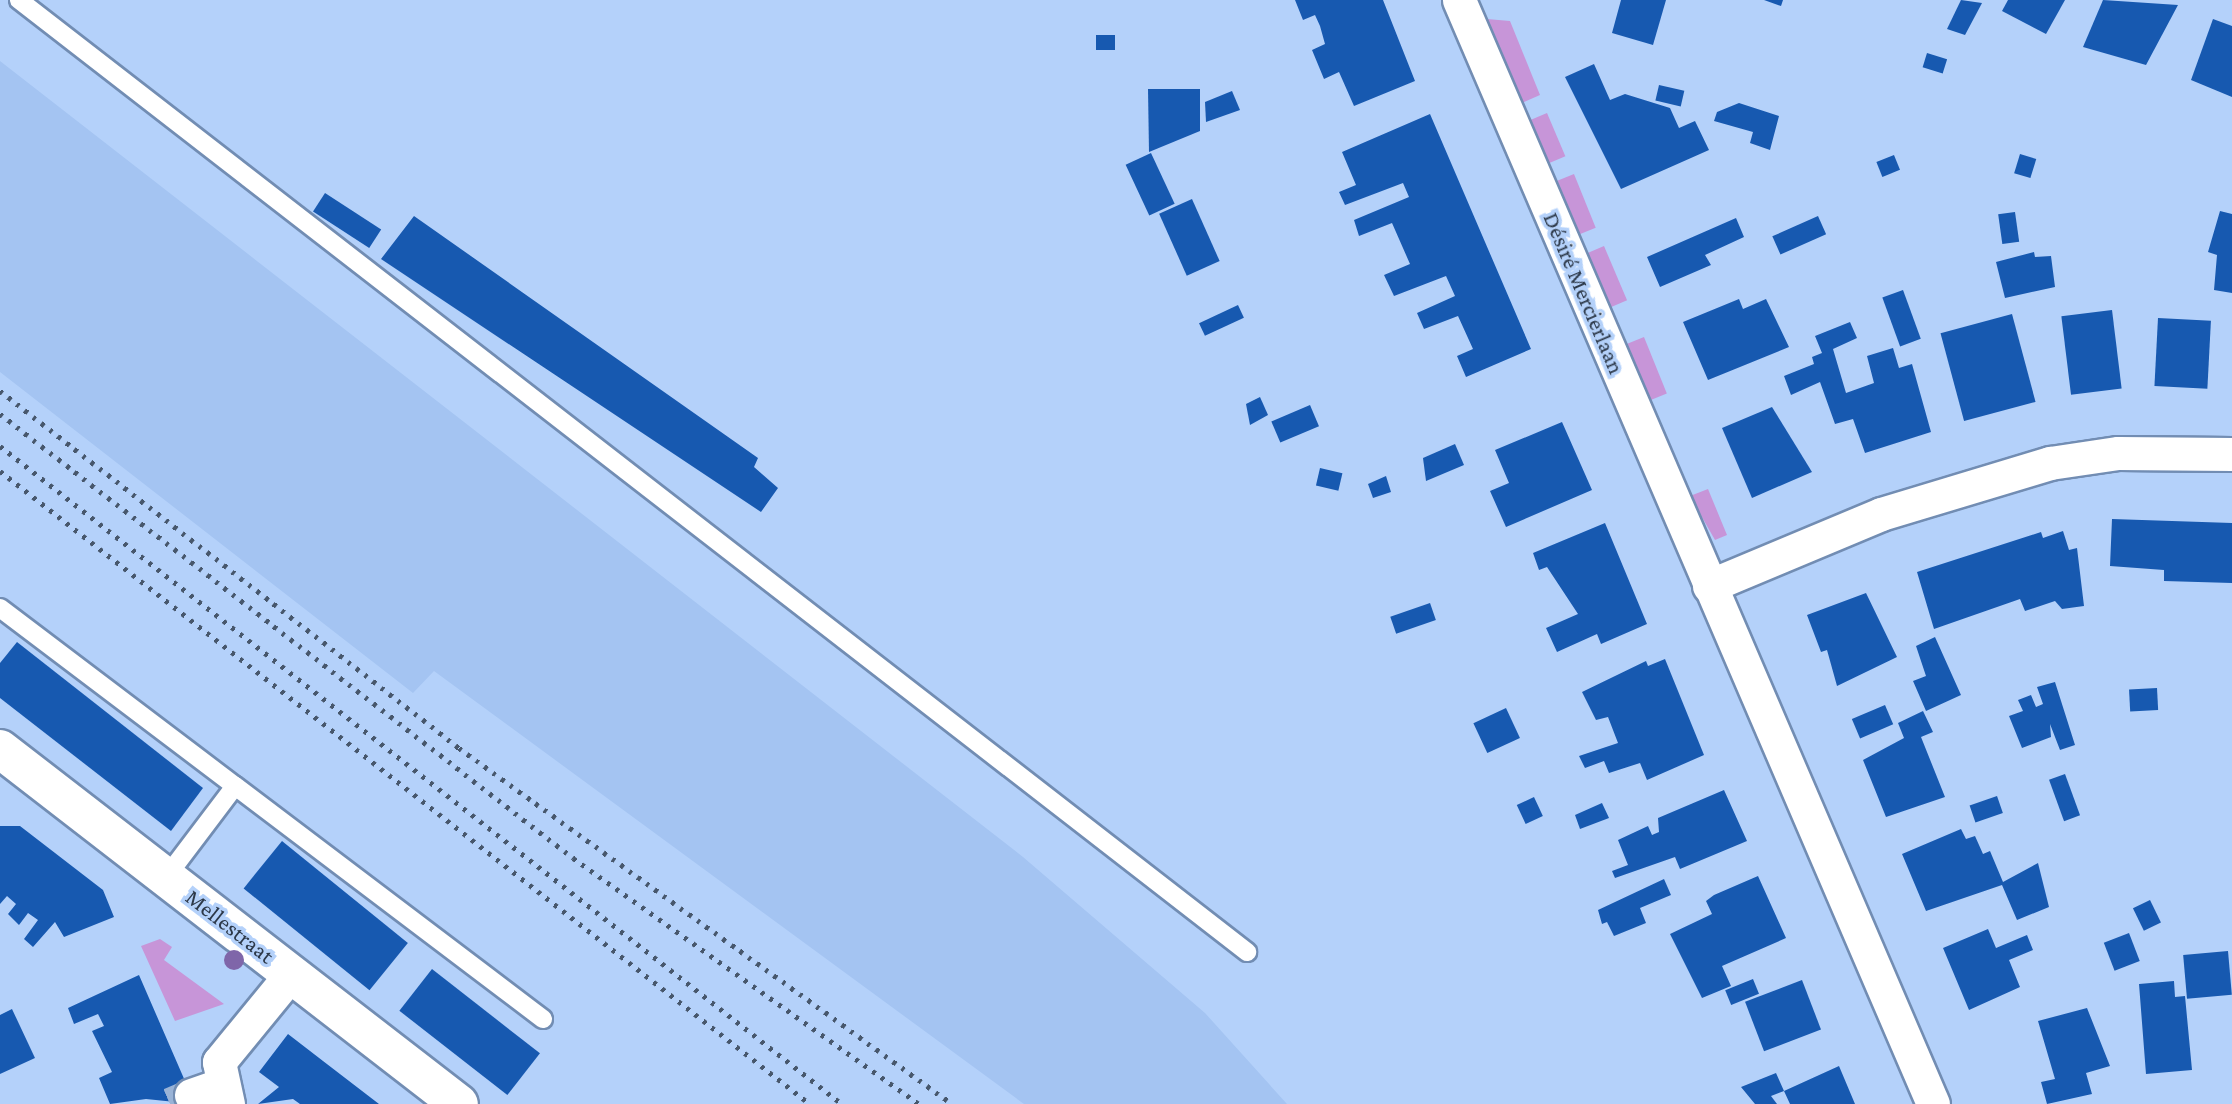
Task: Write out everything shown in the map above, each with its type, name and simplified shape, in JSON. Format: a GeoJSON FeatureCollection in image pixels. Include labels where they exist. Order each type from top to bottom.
{"type":"FeatureCollection","features":[{"type":"Feature","properties":{"kind":"street","name":"Désiré Mercierlaan"},"geometry":{"type":"LineString","coordinates":[[1459,0],[1933,1104]]}},
{"type":"Feature","properties":{"kind":"street"},"geometry":{"type":"LineString","coordinates":[[1709,586],[1881,513],[2050,463],[2118,453],[2232,454]]}},
{"type":"Feature","properties":{"kind":"street","name":"Mellestraat"},"geometry":{"type":"LineString","coordinates":[[0,749],[459,1104]]}},
{"type":"Feature","properties":{"kind":"street"},"geometry":{"type":"LineString","coordinates":[[213,1094],[219,1062],[291,974]]}},
{"type":"Feature","properties":{"kind":"lane"},"geometry":{"type":"LineString","coordinates":[[19,0],[1247,952]]}},
{"type":"Feature","properties":{"kind":"lane"},"geometry":{"type":"LineString","coordinates":[[0,608],[543,1019]]}},
{"type":"Feature","properties":{"kind":"lane"},"geometry":{"type":"LineString","coordinates":[[167,876],[235,786]]}},
{"type":"Feature","properties":{"kind":"shaded area"},"geometry":{"type":"Polygon","coordinates":[[[1487,19],[1510,21],[1540,95],[1522,103],[1487,19]]]}},
{"type":"Feature","properties":{"kind":"shaded area"},"geometry":{"type":"Polygon","coordinates":[[[0,61],[1023,857],[1205,1013],[1287,1104],[1024,1104],[434,671],[413,693],[0,372],[0,61]]]}},
{"type":"Feature","properties":{"kind":"shaded area"},"geometry":{"type":"Polygon","coordinates":[[[1547,113],[1565,156],[1549,163],[1530,120],[1547,113]]]}},
{"type":"Feature","properties":{"kind":"shaded area"},"geometry":{"type":"Polygon","coordinates":[[[1574,174],[1596,228],[1579,235],[1557,181],[1574,174]]]}},
{"type":"Feature","properties":{"kind":"shaded area"},"geometry":{"type":"Polygon","coordinates":[[[1604,246],[1627,300],[1610,308],[1587,253],[1604,246]]]}},
{"type":"Feature","properties":{"kind":"shaded area"},"geometry":{"type":"Polygon","coordinates":[[[1644,337],[1667,394],[1648,401],[1625,344],[1644,337]]]}},
{"type":"Feature","properties":{"kind":"shaded area"},"geometry":{"type":"Polygon","coordinates":[[[1708,489],[1727,535],[1715,540],[1690,496],[1708,489]]]}},
{"type":"Feature","properties":{"kind":"shaded area"},"geometry":{"type":"Polygon","coordinates":[[[160,939],[172,947],[164,960],[224,1004],[175,1021],[141,946],[160,939]]]}},
{"type":"Feature","properties":{"kind":"building"},"geometry":{"type":"Polygon","coordinates":[[[1295,0],[1383,0],[1415,81],[1354,106],[1339,72],[1324,79],[1312,50],[1325,44],[1320,26],[1315,15],[1303,20],[1295,0]]]}},
{"type":"Feature","properties":{"kind":"building"},"geometry":{"type":"Polygon","coordinates":[[[1621,0],[1666,0],[1653,45],[1612,33],[1621,0]]]}},
{"type":"Feature","properties":{"kind":"building"},"geometry":{"type":"Polygon","coordinates":[[[1764,0],[1783,0],[1781,6],[1764,0]]]}},
{"type":"Feature","properties":{"kind":"building"},"geometry":{"type":"Polygon","coordinates":[[[1961,0],[1982,3],[1965,35],[1947,29],[1961,0]]]}},
{"type":"Feature","properties":{"kind":"building"},"geometry":{"type":"Polygon","coordinates":[[[2008,0],[2065,0],[2046,34],[2002,11],[2008,0]]]}},
{"type":"Feature","properties":{"kind":"building"},"geometry":{"type":"Polygon","coordinates":[[[2103,0],[2178,5],[2146,65],[2083,47],[2103,0]]]}},
{"type":"Feature","properties":{"kind":"building"},"geometry":{"type":"Polygon","coordinates":[[[2213,19],[2232,26],[2232,97],[2191,80],[2213,19]]]}},
{"type":"Feature","properties":{"kind":"building"},"geometry":{"type":"Polygon","coordinates":[[[1096,35],[1115,35],[1115,50],[1096,50],[1096,35]]]}},
{"type":"Feature","properties":{"kind":"building"},"geometry":{"type":"Polygon","coordinates":[[[1927,53],[1947,59],[1943,73],[1923,67],[1927,53]]]}},
{"type":"Feature","properties":{"kind":"building"},"geometry":{"type":"Polygon","coordinates":[[[1594,64],[1610,100],[1625,94],[1670,108],[1679,128],[1695,121],[1709,150],[1621,189],[1565,77],[1594,64]]]}},
{"type":"Feature","properties":{"kind":"building"},"geometry":{"type":"Polygon","coordinates":[[[1659,85],[1684,91],[1681,106],[1655,101],[1659,85]]]}},
{"type":"Feature","properties":{"kind":"building"},"geometry":{"type":"Polygon","coordinates":[[[1148,89],[1200,89],[1200,131],[1149,152],[1148,89]]]}},
{"type":"Feature","properties":{"kind":"building"},"geometry":{"type":"Polygon","coordinates":[[[1232,91],[1240,110],[1206,122],[1205,102],[1232,91]]]}},
{"type":"Feature","properties":{"kind":"building"},"geometry":{"type":"Polygon","coordinates":[[[1739,103],[1779,116],[1770,150],[1750,143],[1753,132],[1714,121],[1717,112],[1739,103]]]}},
{"type":"Feature","properties":{"kind":"building"},"geometry":{"type":"Polygon","coordinates":[[[1430,114],[1531,349],[1466,377],[1457,356],[1473,349],[1458,316],[1424,329],[1417,313],[1455,296],[1446,276],[1394,296],[1384,275],[1410,264],[1392,223],[1359,236],[1354,220],[1409,197],[1403,183],[1345,205],[1339,192],[1356,185],[1342,152],[1430,114]]]}},
{"type":"Feature","properties":{"kind":"building"},"geometry":{"type":"Polygon","coordinates":[[[1151,153],[1175,204],[1149,216],[1126,165],[1151,153]]]}},
{"type":"Feature","properties":{"kind":"building"},"geometry":{"type":"Polygon","coordinates":[[[2020,154],[2036,159],[2030,178],[2014,173],[2020,154]]]}},
{"type":"Feature","properties":{"kind":"building"},"geometry":{"type":"Polygon","coordinates":[[[1894,155],[1900,170],[1882,177],[1876,162],[1894,155]]]}},
{"type":"Feature","properties":{"kind":"building"},"geometry":{"type":"Polygon","coordinates":[[[325,193],[381,229],[369,248],[313,211],[325,193]]]}},
{"type":"Feature","properties":{"kind":"building"},"geometry":{"type":"Polygon","coordinates":[[[1192,199],[1220,261],[1187,276],[1159,214],[1192,199]]]}},
{"type":"Feature","properties":{"kind":"building"},"geometry":{"type":"Polygon","coordinates":[[[2220,211],[2232,214],[2232,293],[2214,290],[2217,255],[2208,252],[2220,211]]]}},
{"type":"Feature","properties":{"kind":"building"},"geometry":{"type":"Polygon","coordinates":[[[2015,212],[2019,242],[2002,244],[1998,214],[2015,212]]]}},
{"type":"Feature","properties":{"kind":"building"},"geometry":{"type":"Polygon","coordinates":[[[414,216],[758,458],[754,467],[778,488],[761,512],[381,259],[414,216]]]}},
{"type":"Feature","properties":{"kind":"building"},"geometry":{"type":"Polygon","coordinates":[[[1818,216],[1826,234],[1780,255],[1772,236],[1818,216]]]}},
{"type":"Feature","properties":{"kind":"building"},"geometry":{"type":"Polygon","coordinates":[[[1736,218],[1744,237],[1705,255],[1711,265],[1660,287],[1647,257],[1736,218]]]}},
{"type":"Feature","properties":{"kind":"building"},"geometry":{"type":"Polygon","coordinates":[[[2034,252],[2035,257],[2051,256],[2055,287],[2005,298],[1996,262],[2034,252]]]}},
{"type":"Feature","properties":{"kind":"building"},"geometry":{"type":"Polygon","coordinates":[[[1903,290],[1921,339],[1900,346],[1882,298],[1903,290]]]}},
{"type":"Feature","properties":{"kind":"building"},"geometry":{"type":"Polygon","coordinates":[[[1739,299],[1743,309],[1766,299],[1789,347],[1708,380],[1683,322],[1739,299]]]}},
{"type":"Feature","properties":{"kind":"building"},"geometry":{"type":"Polygon","coordinates":[[[1238,305],[1244,318],[1205,336],[1199,323],[1238,305]]]}},
{"type":"Feature","properties":{"kind":"building"},"geometry":{"type":"Polygon","coordinates":[[[2112,310],[2122,388],[2071,395],[2061,316],[2112,310]]]}},
{"type":"Feature","properties":{"kind":"building"},"geometry":{"type":"Polygon","coordinates":[[[2012,314],[2036,402],[1964,421],[1941,333],[2012,314]]]}},
{"type":"Feature","properties":{"kind":"building"},"geometry":{"type":"Polygon","coordinates":[[[2158,318],[2211,321],[2207,389],[2154,386],[2158,318]]]}},
{"type":"Feature","properties":{"kind":"building"},"geometry":{"type":"Polygon","coordinates":[[[1850,322],[1857,338],[1833,349],[1846,393],[1874,383],[1867,356],[1893,348],[1899,368],[1912,364],[1931,432],[1865,453],[1853,419],[1835,424],[1820,382],[1791,395],[1784,376],[1814,364],[1812,357],[1822,353],[1815,336],[1850,322]]]}},
{"type":"Feature","properties":{"kind":"building"},"geometry":{"type":"Polygon","coordinates":[[[1260,397],[1268,415],[1250,425],[1246,404],[1260,397]]]}},
{"type":"Feature","properties":{"kind":"building"},"geometry":{"type":"Polygon","coordinates":[[[1310,405],[1319,426],[1280,443],[1271,421],[1310,405]]]}},
{"type":"Feature","properties":{"kind":"building"},"geometry":{"type":"Polygon","coordinates":[[[1772,407],[1812,472],[1752,498],[1722,428],[1772,407]]]}},
{"type":"Feature","properties":{"kind":"building"},"geometry":{"type":"Polygon","coordinates":[[[1562,422],[1592,490],[1506,527],[1490,491],[1509,483],[1495,450],[1562,422]]]}},
{"type":"Feature","properties":{"kind":"building"},"geometry":{"type":"Polygon","coordinates":[[[1455,444],[1464,465],[1426,481],[1423,458],[1455,444]]]}},
{"type":"Feature","properties":{"kind":"building"},"geometry":{"type":"Polygon","coordinates":[[[1320,468],[1342,473],[1338,491],[1316,486],[1320,468]]]}},
{"type":"Feature","properties":{"kind":"building"},"geometry":{"type":"Polygon","coordinates":[[[1386,476],[1391,492],[1373,498],[1368,484],[1386,476]]]}},
{"type":"Feature","properties":{"kind":"building"},"geometry":{"type":"Polygon","coordinates":[[[2112,519],[2232,523],[2232,583],[2164,581],[2164,570],[2110,566],[2112,519]]]}},
{"type":"Feature","properties":{"kind":"building"},"geometry":{"type":"Polygon","coordinates":[[[1605,523],[1647,624],[1601,644],[1597,634],[1557,652],[1546,628],[1578,614],[1547,567],[1539,570],[1533,553],[1605,523]]]}},
{"type":"Feature","properties":{"kind":"building"},"geometry":{"type":"Polygon","coordinates":[[[2063,531],[2069,550],[2077,548],[2084,606],[2062,609],[2055,601],[2025,611],[2020,599],[1934,629],[1917,572],[2041,532],[2043,538],[2063,531]]]}},
{"type":"Feature","properties":{"kind":"building"},"geometry":{"type":"Polygon","coordinates":[[[1866,593],[1897,657],[1837,686],[1827,650],[1821,652],[1807,615],[1866,593]]]}},
{"type":"Feature","properties":{"kind":"building"},"geometry":{"type":"Polygon","coordinates":[[[1430,603],[1436,620],[1396,634],[1390,617],[1430,603]]]}},
{"type":"Feature","properties":{"kind":"building"},"geometry":{"type":"Polygon","coordinates":[[[1935,637],[1961,695],[1926,711],[1913,681],[1926,676],[1916,646],[1935,637]]]}},
{"type":"Feature","properties":{"kind":"building"},"geometry":{"type":"Polygon","coordinates":[[[17,642],[203,788],[171,831],[0,698],[0,663],[17,642]]]}},
{"type":"Feature","properties":{"kind":"building"},"geometry":{"type":"Polygon","coordinates":[[[1665,659],[1704,755],[1647,780],[1640,763],[1609,773],[1604,761],[1585,768],[1579,756],[1618,743],[1608,717],[1596,720],[1582,692],[1646,661],[1648,666],[1665,659]]]}},
{"type":"Feature","properties":{"kind":"building"},"geometry":{"type":"Polygon","coordinates":[[[2055,682],[2075,745],[2060,750],[2050,724],[2051,737],[2022,748],[2009,716],[2023,711],[2018,700],[2031,695],[2036,707],[2043,704],[2037,687],[2055,682]]]}},
{"type":"Feature","properties":{"kind":"building"},"geometry":{"type":"Polygon","coordinates":[[[2157,688],[2158,710],[2130,711],[2129,689],[2157,688]]]}},
{"type":"Feature","properties":{"kind":"building"},"geometry":{"type":"Polygon","coordinates":[[[1885,705],[1893,724],[1860,738],[1852,719],[1885,705]]]}},
{"type":"Feature","properties":{"kind":"building"},"geometry":{"type":"Polygon","coordinates":[[[1506,708],[1520,738],[1487,753],[1473,723],[1506,708]]]}},
{"type":"Feature","properties":{"kind":"building"},"geometry":{"type":"Polygon","coordinates":[[[1923,711],[1933,732],[1921,737],[1945,797],[1886,817],[1863,760],[1904,738],[1898,723],[1923,711]]]}},
{"type":"Feature","properties":{"kind":"building"},"geometry":{"type":"Polygon","coordinates":[[[2065,774],[2080,815],[2064,821],[2049,780],[2065,774]]]}},
{"type":"Feature","properties":{"kind":"building"},"geometry":{"type":"Polygon","coordinates":[[[1724,790],[1747,841],[1680,869],[1675,857],[1615,878],[1612,871],[1628,865],[1618,840],[1648,826],[1652,835],[1659,832],[1658,818],[1724,790]]]}},
{"type":"Feature","properties":{"kind":"building"},"geometry":{"type":"Polygon","coordinates":[[[1997,796],[2003,813],[1975,822],[1970,805],[1997,796]]]}},
{"type":"Feature","properties":{"kind":"building"},"geometry":{"type":"Polygon","coordinates":[[[1534,797],[1543,816],[1526,824],[1517,805],[1534,797]]]}},
{"type":"Feature","properties":{"kind":"building"},"geometry":{"type":"Polygon","coordinates":[[[1602,803],[1609,818],[1580,829],[1575,815],[1602,803]]]}},
{"type":"Feature","properties":{"kind":"building"},"geometry":{"type":"Polygon","coordinates":[[[0,826],[20,826],[103,890],[114,917],[64,937],[55,922],[33,947],[24,939],[38,920],[28,913],[19,925],[8,914],[16,904],[7,896],[0,904],[0,826]]]}},
{"type":"Feature","properties":{"kind":"building"},"geometry":{"type":"Polygon","coordinates":[[[1961,829],[1966,839],[1975,836],[1983,854],[1990,851],[2003,882],[2038,863],[2049,907],[2017,920],[2002,885],[1926,911],[1902,854],[1961,829]]]}},
{"type":"Feature","properties":{"kind":"building"},"geometry":{"type":"Polygon","coordinates":[[[282,841],[408,943],[370,990],[244,888],[282,841]]]}},
{"type":"Feature","properties":{"kind":"building"},"geometry":{"type":"Polygon","coordinates":[[[1758,876],[1786,938],[1722,966],[1731,986],[1702,998],[1670,934],[1712,914],[1706,901],[1714,895],[1758,876]]]}},
{"type":"Feature","properties":{"kind":"building"},"geometry":{"type":"Polygon","coordinates":[[[1664,879],[1671,895],[1640,908],[1646,923],[1614,936],[1607,922],[1602,924],[1598,910],[1664,879]]]}},
{"type":"Feature","properties":{"kind":"building"},"geometry":{"type":"Polygon","coordinates":[[[2150,900],[2161,922],[2144,931],[2133,908],[2150,900]]]}},
{"type":"Feature","properties":{"kind":"building"},"geometry":{"type":"Polygon","coordinates":[[[1988,929],[1996,948],[2027,935],[2033,950],[2009,960],[2020,987],[1969,1010],[1943,948],[1988,929]]]}},
{"type":"Feature","properties":{"kind":"building"},"geometry":{"type":"Polygon","coordinates":[[[2129,933],[2140,961],[2115,971],[2104,943],[2129,933]]]}},
{"type":"Feature","properties":{"kind":"building"},"geometry":{"type":"Polygon","coordinates":[[[2228,951],[2232,995],[2187,999],[2183,955],[2228,951]]]}},
{"type":"Feature","properties":{"kind":"building"},"geometry":{"type":"Polygon","coordinates":[[[432,969],[540,1053],[507,1095],[399,1011],[432,969]]]}},
{"type":"Feature","properties":{"kind":"building"},"geometry":{"type":"Polygon","coordinates":[[[139,975],[195,1104],[146,1099],[110,1104],[99,1078],[112,1072],[92,1031],[104,1026],[98,1014],[74,1024],[68,1008],[139,975]]]}},
{"type":"Feature","properties":{"kind":"building"},"geometry":{"type":"Polygon","coordinates":[[[1753,979],[1759,994],[1731,1005],[1725,990],[1753,979]]]}},
{"type":"Feature","properties":{"kind":"building"},"geometry":{"type":"Polygon","coordinates":[[[1802,980],[1821,1029],[1764,1051],[1745,1002],[1802,980]]]}},
{"type":"Feature","properties":{"kind":"building"},"geometry":{"type":"Polygon","coordinates":[[[2174,981],[2175,997],[2185,996],[2192,1070],[2146,1074],[2139,984],[2174,981]]]}},
{"type":"Feature","properties":{"kind":"building"},"geometry":{"type":"Polygon","coordinates":[[[2087,1008],[2110,1066],[2086,1073],[2092,1094],[2047,1104],[2041,1082],[2055,1079],[2038,1021],[2087,1008]]]}},
{"type":"Feature","properties":{"kind":"building"},"geometry":{"type":"Polygon","coordinates":[[[12,1009],[35,1058],[0,1074],[0,1015],[12,1009]]]}},
{"type":"Feature","properties":{"kind":"building"},"geometry":{"type":"Polygon","coordinates":[[[288,1034],[379,1104],[300,1104],[293,1099],[258,1104],[279,1087],[259,1072],[288,1034]]]}},
{"type":"Feature","properties":{"kind":"building"},"geometry":{"type":"Polygon","coordinates":[[[1839,1066],[1855,1104],[1790,1104],[1784,1091],[1839,1066]]]}},
{"type":"Feature","properties":{"kind":"building"},"geometry":{"type":"Polygon","coordinates":[[[1776,1073],[1784,1091],[1771,1096],[1777,1104],[1755,1104],[1741,1087],[1776,1073]]]}},
{"type":"Feature","properties":{"kind":"tunnel"},"geometry":{"type":"LineString","coordinates":[[170,1104],[191,1095]]}},
{"type":"Feature","properties":{"kind":"railway"},"geometry":{"type":"LineString","coordinates":[[0,391],[459,748],[952,1104]]}},
{"type":"Feature","properties":{"kind":"railway"},"geometry":{"type":"LineString","coordinates":[[0,414],[573,858],[919,1104]]}},
{"type":"Feature","properties":{"kind":"railway"},"geometry":{"type":"LineString","coordinates":[[0,446],[842,1104]]}},
{"type":"Feature","properties":{"kind":"railway"},"geometry":{"type":"LineString","coordinates":[[0,471],[810,1104]]}}]}
